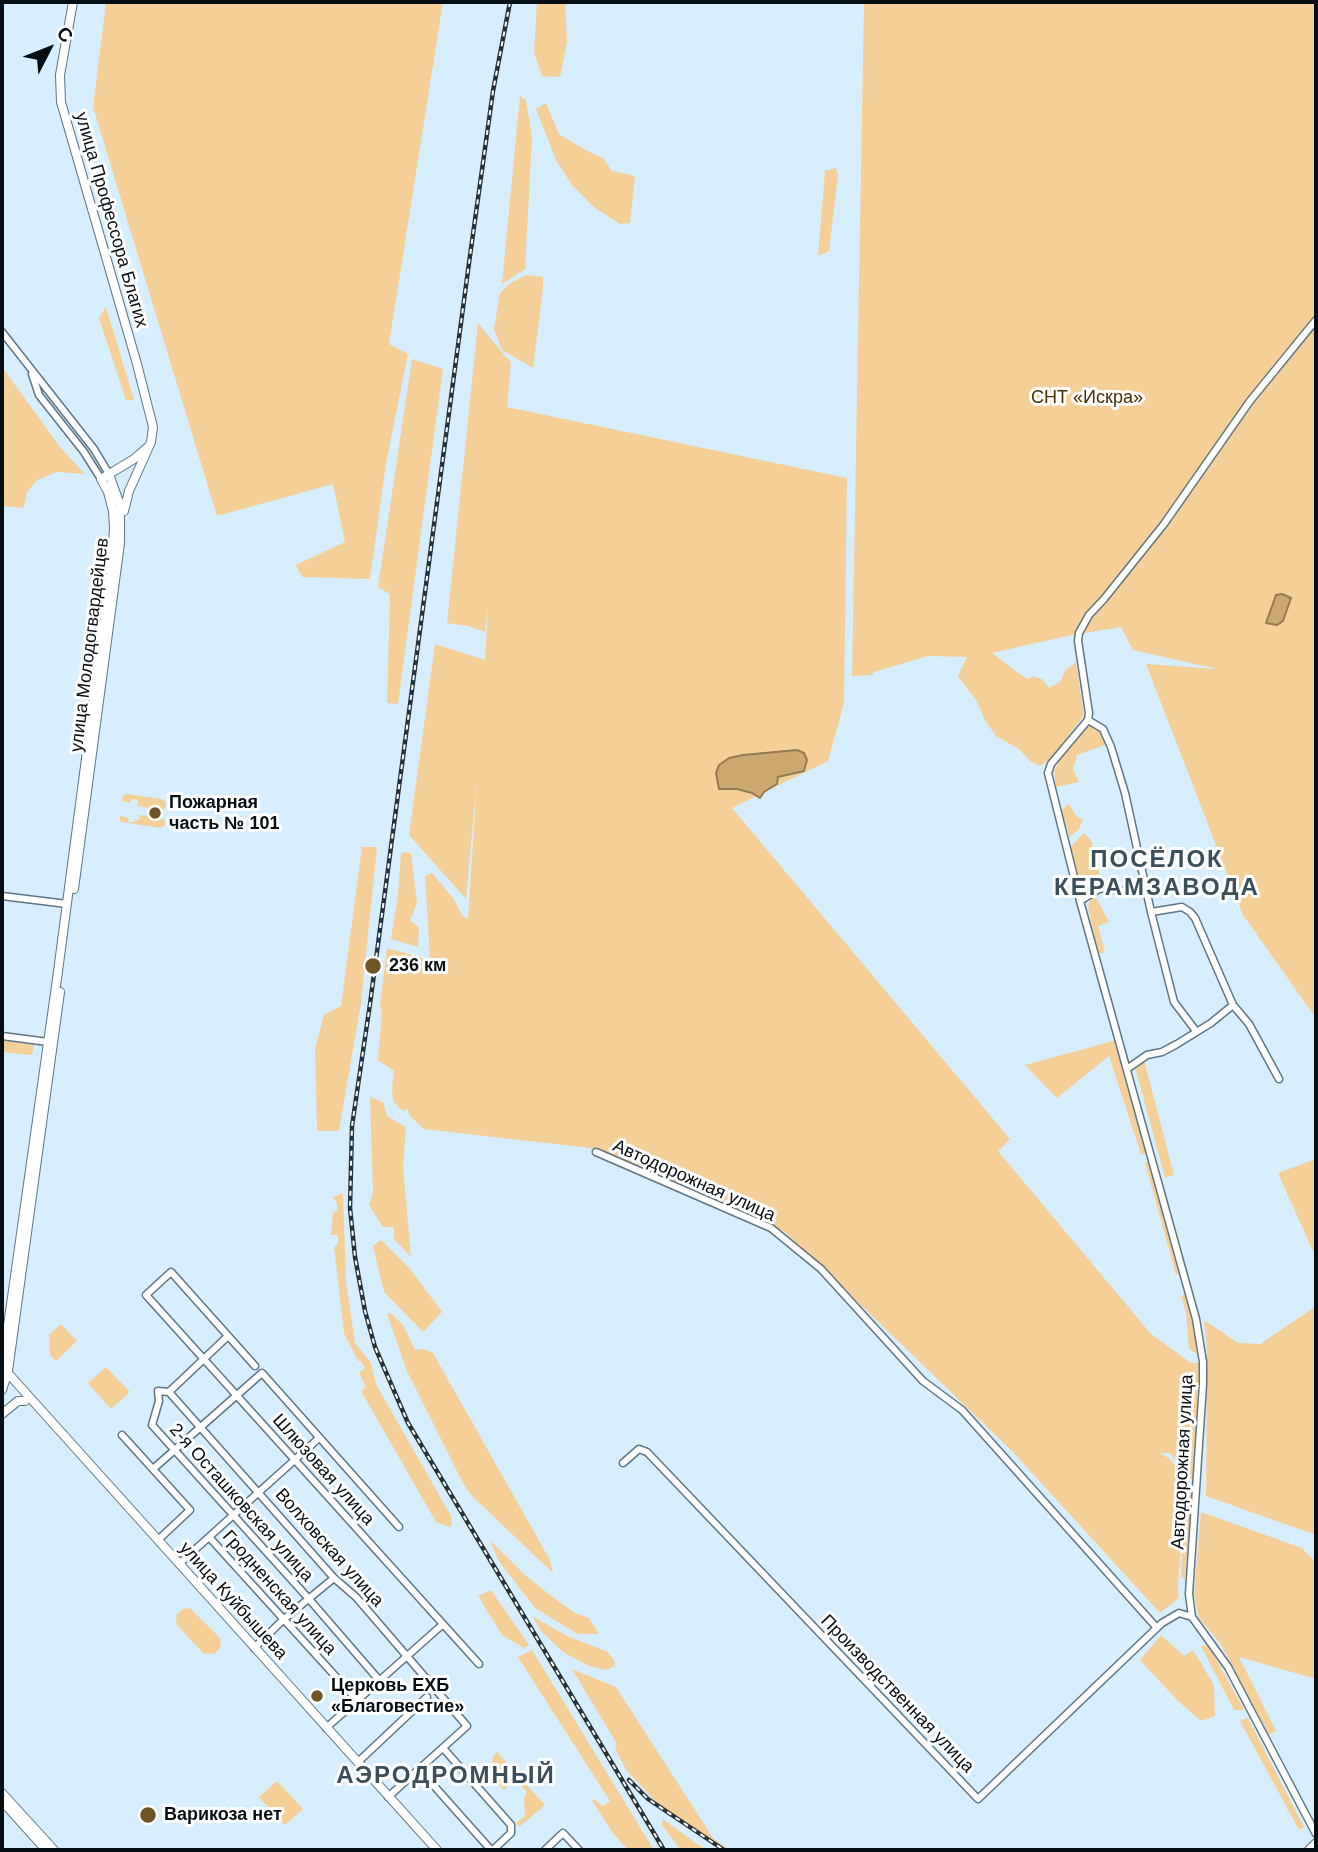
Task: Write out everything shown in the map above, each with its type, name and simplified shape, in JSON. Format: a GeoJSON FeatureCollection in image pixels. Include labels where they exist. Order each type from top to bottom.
{"type":"FeatureCollection","features":[{"type":"Feature","properties":{"kind":"main road","name":"улица Профессора Благих"},"geometry":{"type":"LineString","coordinates":[[73,2],[60,75],[61,102],[153,427],[149,446],[129,491],[121,525]]}},
{"type":"Feature","properties":{"kind":"main road"},"geometry":{"type":"LineString","coordinates":[[105,476],[134,459],[149,446]]}},
{"type":"Feature","properties":{"kind":"main road","name":"улица Молодогвардейцев"},"geometry":{"type":"LineString","coordinates":[[95,711],[119,561],[121,525],[118,496],[105,476]]}},
{"type":"Feature","properties":{"kind":"main road","name":"улица Молодогвардейцев"},"geometry":{"type":"LineString","coordinates":[[2,1390],[70,905],[114,544],[111,500],[105,476]]}},
{"type":"Feature","properties":{"kind":"main road","name":"улица Куйбышева"},"geometry":{"type":"LineString","coordinates":[[4,1372],[25,1401],[72,1449]]}},
{"type":"Feature","properties":{"kind":"main road","name":"улица Куйбышева"},"geometry":{"type":"LineString","coordinates":[[4,1372],[356,1764],[437,1850]]}},
{"type":"Feature","properties":{"kind":"main road"},"geometry":{"type":"LineString","coordinates":[[2,1414],[18,1401],[25,1401]]}},
{"type":"Feature","properties":{"kind":"main road","name":"улица Куйбышева"},"geometry":{"type":"LineString","coordinates":[[103,1483],[158,1540],[177,1566]]}},
{"type":"Feature","properties":{"kind":"main road"},"geometry":{"type":"LineString","coordinates":[[2,1793],[54,1850]]}},
{"type":"Feature","properties":{"kind":"main road","name":"улица Куйбышева"},"geometry":{"type":"LineString","coordinates":[[387,1798],[431,1850]]}},
{"type":"Feature","properties":{"kind":"main road"},"geometry":{"type":"LineString","coordinates":[[2,1801],[46,1850]]}},
{"type":"Feature","properties":{"kind":"main road"},"geometry":{"type":"LineString","coordinates":[[1309,1850],[1316,1843]]}},
{"type":"Feature","properties":{"kind":"street"},"geometry":{"type":"LineString","coordinates":[[1233,1005],[1211,1023],[1162,1052],[1147,1055],[1127,1069],[1048,773],[1051,764],[1088,720],[1079,633],[1088,615],[1177,508],[1250,401],[1316,320]]}},
{"type":"Feature","properties":{"kind":"street","name":"улица Молодогвардейцев"},"geometry":{"type":"LineString","coordinates":[[2,332],[94,449],[105,476]]}},
{"type":"Feature","properties":{"kind":"street"},"geometry":{"type":"LineString","coordinates":[[1088,720],[1103,729],[1111,747],[1125,793],[1174,1002],[1196,1031]]}},
{"type":"Feature","properties":{"kind":"street"},"geometry":{"type":"LineString","coordinates":[[1080,901],[1100,888],[1148,891]]}},
{"type":"Feature","properties":{"kind":"street"},"geometry":{"type":"LineString","coordinates":[[2,896],[70,905]]}},
{"type":"Feature","properties":{"kind":"street"},"geometry":{"type":"LineString","coordinates":[[1151,912],[1182,907],[1190,912],[1209,947],[1233,1005],[1249,1024],[1279,1079]]}},
{"type":"Feature","properties":{"kind":"street"},"geometry":{"type":"LineString","coordinates":[[2,1036],[51,1042]]}},
{"type":"Feature","properties":{"kind":"street","name":"Автодорожная улица"},"geometry":{"type":"LineString","coordinates":[[1127,1069],[1191,1297],[1203,1362],[1189,1594],[1192,1617]]}},
{"type":"Feature","properties":{"kind":"street","name":"Автодорожная улица"},"geometry":{"type":"LineString","coordinates":[[596,1152],[771,1228],[821,1269],[923,1381],[962,1410],[1157,1628]]}},
{"type":"Feature","properties":{"kind":"street","name":"Шлюзовая улица"},"geometry":{"type":"LineString","coordinates":[[228,1336],[171,1272],[146,1295],[479,1664]]}},
{"type":"Feature","properties":{"kind":"street"},"geometry":{"type":"LineString","coordinates":[[169,1392],[228,1336],[255,1366]]}},
{"type":"Feature","properties":{"kind":"street"},"geometry":{"type":"LineString","coordinates":[[153,1469],[262,1373],[399,1527]]}},
{"type":"Feature","properties":{"kind":"street","name":"2-я Осташковская улица"},"geometry":{"type":"LineString","coordinates":[[169,1392],[158,1391],[159,1401],[152,1425],[379,1680]]}},
{"type":"Feature","properties":{"kind":"street","name":"Волховская улица"},"geometry":{"type":"LineString","coordinates":[[169,1392],[334,1578],[356,1597],[467,1726],[443,1748]]}},
{"type":"Feature","properties":{"kind":"street"},"geometry":{"type":"LineString","coordinates":[[122,1435],[190,1510],[158,1540]]}},
{"type":"Feature","properties":{"kind":"street"},"geometry":{"type":"LineString","coordinates":[[177,1566],[319,1438]]}},
{"type":"Feature","properties":{"kind":"street","name":"Производственная улица"},"geometry":{"type":"LineString","coordinates":[[623,1463],[639,1449],[647,1452],[978,1799],[1170,1616],[1179,1613],[1192,1617]]}},
{"type":"Feature","properties":{"kind":"street","name":"Гродненская улица"},"geometry":{"type":"LineString","coordinates":[[209,1537],[356,1700]]}},
{"type":"Feature","properties":{"kind":"street"},"geometry":{"type":"LineString","coordinates":[[253,1649],[284,1619],[334,1578]]}},
{"type":"Feature","properties":{"kind":"street"},"geometry":{"type":"LineString","coordinates":[[1192,1617],[1228,1667],[1316,1834]]}},
{"type":"Feature","properties":{"kind":"street"},"geometry":{"type":"LineString","coordinates":[[325,1729],[442,1625]]}},
{"type":"Feature","properties":{"kind":"street"},"geometry":{"type":"LineString","coordinates":[[356,1764],[427,1697]]}},
{"type":"Feature","properties":{"kind":"street"},"geometry":{"type":"LineString","coordinates":[[387,1798],[419,1769],[443,1748],[511,1825],[511,1833],[492,1850],[419,1769]]}},
{"type":"Feature","properties":{"kind":"street"},"geometry":{"type":"LineString","coordinates":[[545,1850],[563,1833],[579,1850]]}},
{"type":"Feature","properties":{"kind":"green space"},"geometry":{"type":"Polygon","coordinates":[[[106,2],[443,2],[389,344],[408,354],[386,464],[370,579],[302,577],[296,565],[345,542],[333,484],[217,516],[93,107],[106,2]]]}},
{"type":"Feature","properties":{"kind":"green space"},"geometry":{"type":"Polygon","coordinates":[[[537,2],[580,2],[565,5],[567,42],[560,77],[542,76],[534,52],[537,2]]]}},
{"type":"Feature","properties":{"kind":"green space","name":"СНТ «Искра»"},"geometry":{"type":"Polygon","coordinates":[[[864,2],[1316,2],[1316,1018],[1243,915],[1146,664],[1217,669],[1133,650],[1121,627],[992,653],[1028,679],[1033,676],[1042,679],[1049,688],[1060,682],[1065,671],[1076,662],[1084,715],[1051,759],[1040,766],[1030,761],[1019,749],[996,736],[986,722],[976,700],[958,676],[967,657],[928,656],[874,672],[872,675],[852,676],[864,2]]]}},
{"type":"Feature","properties":{"kind":"green space"},"geometry":{"type":"Polygon","coordinates":[[[520,96],[526,100],[532,137],[525,269],[502,284],[520,96]]]}},
{"type":"Feature","properties":{"kind":"green space"},"geometry":{"type":"Polygon","coordinates":[[[546,103],[559,134],[603,158],[612,171],[635,176],[630,223],[620,224],[594,207],[572,185],[556,160],[536,109],[546,103]]]}},
{"type":"Feature","properties":{"kind":"green space"},"geometry":{"type":"Polygon","coordinates":[[[836,168],[838,176],[829,251],[818,256],[825,171],[836,168]]]}},
{"type":"Feature","properties":{"kind":"green space"},"geometry":{"type":"Polygon","coordinates":[[[526,275],[543,277],[533,368],[502,350],[494,329],[500,293],[509,284],[526,275]]]}},
{"type":"Feature","properties":{"kind":"green space"},"geometry":{"type":"Polygon","coordinates":[[[106,307],[134,400],[126,400],[99,318],[106,307]]]}},
{"type":"Feature","properties":{"kind":"green space"},"geometry":{"type":"Polygon","coordinates":[[[478,323],[511,363],[507,407],[847,478],[844,703],[828,761],[732,808],[1010,1139],[998,1151],[1151,1334],[1191,1363],[1199,1363],[1193,1482],[1170,1453],[1159,1453],[1169,1458],[1186,1479],[1185,1495],[1192,1493],[1185,1579],[1181,1577],[1184,1511],[1179,1598],[1160,1613],[1012,1451],[785,1232],[590,1148],[424,1129],[410,1116],[407,1107],[406,1111],[400,1109],[393,1100],[394,1071],[378,1060],[382,1012],[380,1005],[387,948],[430,960],[425,876],[432,873],[468,920],[477,779],[466,899],[409,835],[435,644],[485,660],[488,608],[485,632],[447,623],[478,323]]]}},
{"type":"Feature","properties":{"kind":"green space"},"geometry":{"type":"Polygon","coordinates":[[[412,359],[443,369],[398,704],[387,703],[390,594],[378,587],[412,359]]]}},
{"type":"Feature","properties":{"kind":"green space"},"geometry":{"type":"Polygon","coordinates":[[[2,367],[60,447],[85,474],[57,472],[37,480],[27,492],[24,508],[2,506],[2,367]]]}},
{"type":"Feature","properties":{"kind":"green space"},"geometry":{"type":"Polygon","coordinates":[[[1088,724],[1100,730],[1105,745],[1077,755],[1073,769],[1079,782],[1056,787],[1054,771],[1088,724]]]}},
{"type":"Feature","properties":{"kind":"green space"},"geometry":{"type":"Polygon","coordinates":[[[126,794],[162,799],[166,807],[162,810],[138,806],[138,800],[131,799],[130,803],[122,801],[126,794]]]}},
{"type":"Feature","properties":{"kind":"green space"},"geometry":{"type":"Polygon","coordinates":[[[1069,803],[1075,815],[1083,820],[1079,829],[1070,837],[1061,811],[1069,803]]]}},
{"type":"Feature","properties":{"kind":"green space"},"geometry":{"type":"Polygon","coordinates":[[[140,815],[161,818],[165,825],[161,828],[122,822],[120,820],[120,816],[129,818],[128,822],[135,822],[140,815]]]}},
{"type":"Feature","properties":{"kind":"green space"},"geometry":{"type":"Polygon","coordinates":[[[1084,833],[1091,840],[1101,880],[1080,891],[1069,848],[1084,833]]]}},
{"type":"Feature","properties":{"kind":"green space"},"geometry":{"type":"Polygon","coordinates":[[[362,847],[377,847],[361,1003],[339,1131],[317,1131],[315,1049],[324,1015],[341,1006],[362,847]]]}},
{"type":"Feature","properties":{"kind":"green space"},"geometry":{"type":"Polygon","coordinates":[[[401,852],[411,853],[417,903],[410,920],[419,928],[418,947],[391,939],[401,852]]]}},
{"type":"Feature","properties":{"kind":"green space"},"geometry":{"type":"Polygon","coordinates":[[[1095,895],[1109,922],[1098,926],[1105,953],[1098,953],[1088,907],[1091,897],[1095,895]]]}},
{"type":"Feature","properties":{"kind":"green space"},"geometry":{"type":"Polygon","coordinates":[[[2,1040],[34,1043],[32,1055],[2,1052],[2,1040]]]}},
{"type":"Feature","properties":{"kind":"green space"},"geometry":{"type":"Polygon","coordinates":[[[1117,1040],[1147,1154],[1141,1154],[1109,1056],[1057,1098],[1025,1065],[1117,1040]]]}},
{"type":"Feature","properties":{"kind":"green space"},"geometry":{"type":"Polygon","coordinates":[[[1144,1060],[1174,1175],[1165,1178],[1135,1067],[1144,1060]]]}},
{"type":"Feature","properties":{"kind":"green space"},"geometry":{"type":"Polygon","coordinates":[[[370,1097],[383,1102],[387,1116],[406,1127],[403,1167],[411,1257],[394,1239],[394,1227],[383,1227],[369,1205],[373,1192],[370,1097]]]}},
{"type":"Feature","properties":{"kind":"green space"},"geometry":{"type":"Polygon","coordinates":[[[1316,1159],[1316,1258],[1278,1173],[1316,1159]]]}},
{"type":"Feature","properties":{"kind":"green space"},"geometry":{"type":"Polygon","coordinates":[[[1150,1160],[1181,1273],[1176,1275],[1145,1163],[1150,1160]]]}},
{"type":"Feature","properties":{"kind":"green space"},"geometry":{"type":"Polygon","coordinates":[[[343,1193],[346,1282],[355,1343],[371,1363],[376,1384],[451,1516],[452,1525],[449,1527],[436,1522],[361,1391],[366,1387],[359,1373],[365,1368],[361,1361],[358,1361],[344,1333],[334,1247],[338,1244],[338,1235],[331,1235],[333,1212],[337,1211],[333,1197],[343,1193]]]}},
{"type":"Feature","properties":{"kind":"green space"},"geometry":{"type":"Polygon","coordinates":[[[381,1240],[411,1270],[442,1312],[423,1332],[384,1292],[373,1246],[381,1240]]]}},
{"type":"Feature","properties":{"kind":"green space"},"geometry":{"type":"Polygon","coordinates":[[[1186,1294],[1193,1319],[1197,1354],[1189,1349],[1186,1312],[1181,1296],[1186,1294]]]}},
{"type":"Feature","properties":{"kind":"green space"},"geometry":{"type":"Polygon","coordinates":[[[1316,1302],[1316,1535],[1206,1496],[1207,1348],[1204,1320],[1238,1343],[1260,1344],[1315,1307],[1316,1302]]]}},
{"type":"Feature","properties":{"kind":"green space"},"geometry":{"type":"Polygon","coordinates":[[[391,1313],[403,1325],[415,1350],[424,1349],[433,1353],[550,1560],[553,1573],[471,1495],[464,1485],[407,1371],[387,1314],[391,1313]]]}},
{"type":"Feature","properties":{"kind":"green space"},"geometry":{"type":"Polygon","coordinates":[[[61,1324],[77,1341],[56,1361],[50,1355],[49,1335],[61,1324]]]}},
{"type":"Feature","properties":{"kind":"green space"},"geometry":{"type":"Polygon","coordinates":[[[106,1367],[130,1392],[111,1409],[88,1383],[106,1367]]]}},
{"type":"Feature","properties":{"kind":"green space"},"geometry":{"type":"Polygon","coordinates":[[[1201,1512],[1302,1548],[1316,1563],[1316,1679],[1239,1657],[1276,1731],[1269,1735],[1220,1643],[1199,1618],[1194,1594],[1201,1512]]]}},
{"type":"Feature","properties":{"kind":"green space"},"geometry":{"type":"Polygon","coordinates":[[[490,1540],[525,1575],[554,1598],[575,1613],[589,1618],[599,1634],[578,1634],[535,1608],[498,1560],[490,1540]]]}},
{"type":"Feature","properties":{"kind":"green space"},"geometry":{"type":"Polygon","coordinates":[[[491,1590],[529,1645],[524,1648],[502,1635],[478,1596],[491,1590]]]}},
{"type":"Feature","properties":{"kind":"green space"},"geometry":{"type":"Polygon","coordinates":[[[190,1608],[220,1638],[221,1647],[214,1654],[203,1653],[178,1626],[177,1614],[190,1608]]]}},
{"type":"Feature","properties":{"kind":"green space"},"geometry":{"type":"Polygon","coordinates":[[[532,1616],[567,1636],[608,1652],[615,1666],[606,1670],[589,1666],[563,1652],[541,1631],[532,1616]]]}},
{"type":"Feature","properties":{"kind":"green space"},"geometry":{"type":"Polygon","coordinates":[[[1161,1635],[1184,1656],[1193,1650],[1214,1685],[1215,1716],[1201,1721],[1177,1700],[1140,1660],[1161,1635]]]}},
{"type":"Feature","properties":{"kind":"green space"},"geometry":{"type":"Polygon","coordinates":[[[1208,1644],[1244,1710],[1234,1710],[1201,1646],[1208,1644]]]}},
{"type":"Feature","properties":{"kind":"green space"},"geometry":{"type":"Polygon","coordinates":[[[532,1650],[654,1850],[628,1850],[612,1832],[590,1797],[603,1806],[610,1801],[518,1657],[532,1650]]]}},
{"type":"Feature","properties":{"kind":"green space"},"geometry":{"type":"Polygon","coordinates":[[[572,1669],[616,1687],[713,1838],[730,1850],[707,1838],[658,1804],[627,1771],[615,1749],[617,1744],[572,1669]]]}},
{"type":"Feature","properties":{"kind":"green space"},"geometry":{"type":"Polygon","coordinates":[[[1248,1718],[1304,1827],[1299,1830],[1240,1721],[1248,1718]]]}},
{"type":"Feature","properties":{"kind":"green space"},"geometry":{"type":"Polygon","coordinates":[[[497,1752],[545,1805],[519,1827],[516,1823],[525,1816],[524,1799],[527,1792],[515,1779],[504,1790],[491,1777],[493,1756],[497,1752]]]}},
{"type":"Feature","properties":{"kind":"green space"},"geometry":{"type":"Polygon","coordinates":[[[277,1781],[303,1809],[285,1825],[259,1797],[277,1781]]]}},
{"type":"Feature","properties":{"kind":"green space"},"geometry":{"type":"Polygon","coordinates":[[[663,1819],[707,1850],[681,1850],[662,1825],[663,1819]]]}},
{"type":"Feature","properties":{"kind":"shaded area"},"geometry":{"type":"Polygon","coordinates":[[[1282,594],[1291,598],[1283,621],[1277,625],[1266,623],[1276,595],[1282,594]]]}},
{"type":"Feature","properties":{"kind":"shaded area"},"geometry":{"type":"Polygon","coordinates":[[[797,750],[804,753],[807,760],[804,771],[778,777],[777,784],[760,798],[737,789],[719,789],[716,773],[719,765],[729,758],[797,750]]]}},
{"type":"Feature","properties":{"kind":"railway"},"geometry":{"type":"LineString","coordinates":[[510,2],[493,91],[352,1126],[350,1208],[355,1257],[365,1311],[375,1347],[408,1423],[664,1850]]}},
{"type":"Feature","properties":{"kind":"railway"},"geometry":{"type":"LineString","coordinates":[[629,1780],[648,1799],[724,1850]]}},
{"type":"Feature","properties":{"kind":"place","name":"Пожарная часть № 101"},"geometry":{"type":"Point","coordinates":[155,813]}},
{"type":"Feature","properties":{"kind":"place","name":"236 км"},"geometry":{"type":"Point","coordinates":[373,966]}},
{"type":"Feature","properties":{"kind":"place","name":"Церковь ЕХБ «Благовестие»"},"geometry":{"type":"Point","coordinates":[317,1696]}},
{"type":"Feature","properties":{"kind":"place","name":"Варикоза нет"},"geometry":{"type":"Point","coordinates":[148,1815]}},
{"type":"Feature","properties":{"kind":"district","name":"ПОСЁЛОК КЕРАМЗАВОДА"},"geometry":{"type":"Point","coordinates":[1157,874]}},
{"type":"Feature","properties":{"kind":"district","name":"АЭРОДРОМНЫЙ"},"geometry":{"type":"Point","coordinates":[446,1776]}}]}
